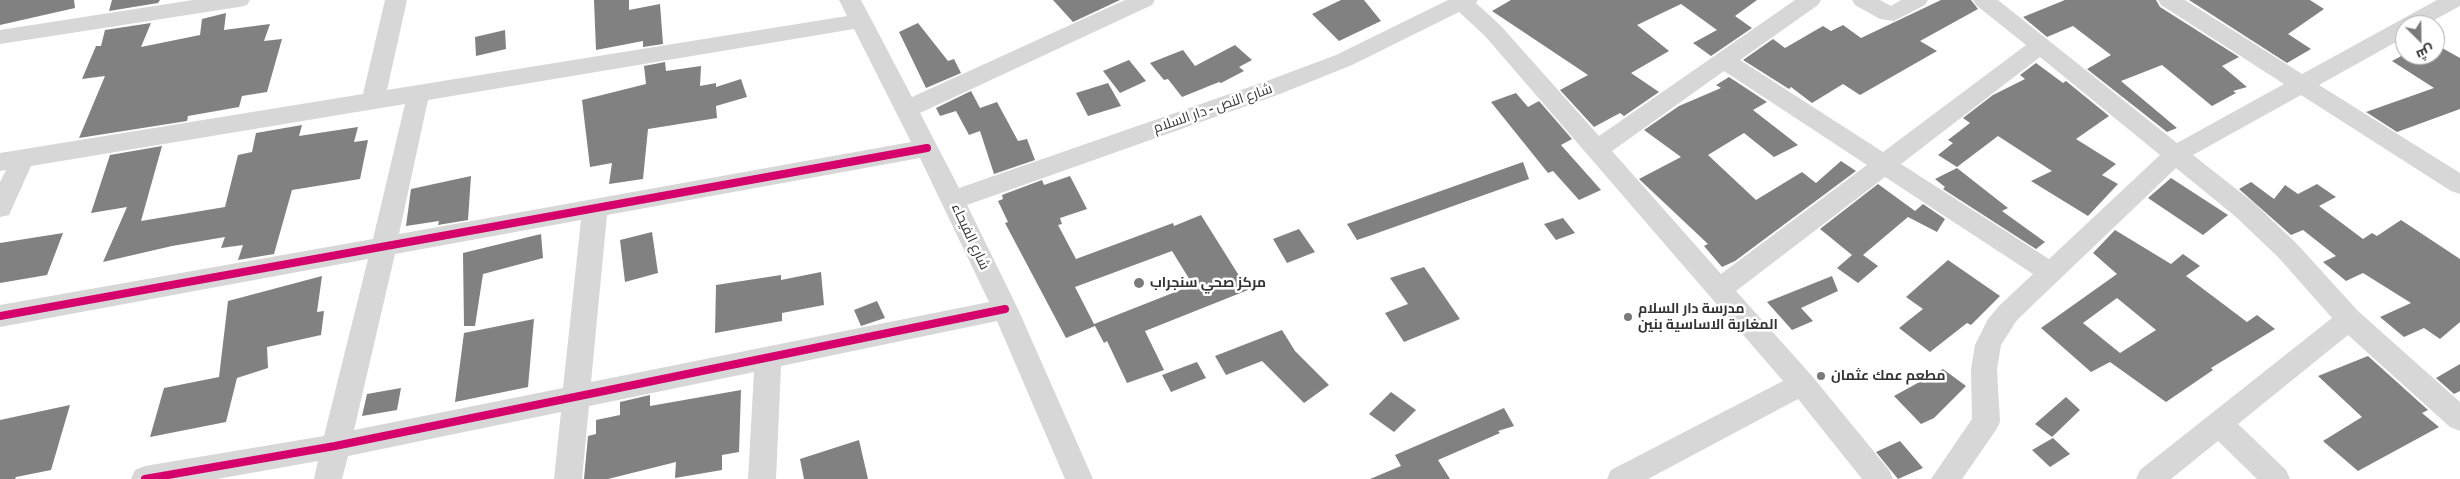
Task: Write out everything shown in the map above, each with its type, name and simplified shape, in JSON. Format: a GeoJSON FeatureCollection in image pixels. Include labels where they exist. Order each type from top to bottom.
{"type":"FeatureCollection","features":[{"type":"Feature","properties":{"kind":"street"},"geometry":{"type":"LineString","coordinates":[[0,37],[239,0]]}},
{"type":"Feature","properties":{"kind":"street"},"geometry":{"type":"LineString","coordinates":[[373,101],[396,0]]}},
{"type":"Feature","properties":{"kind":"street"},"geometry":{"type":"LineString","coordinates":[[907,109],[1144,0]]}},
{"type":"Feature","properties":{"kind":"street"},"geometry":{"type":"LineString","coordinates":[[1597,149],[1810,0]]}},
{"type":"Feature","properties":{"kind":"street"},"geometry":{"type":"LineString","coordinates":[[1863,0],[1888,14],[1894,14],[1917,0]]}},
{"type":"Feature","properties":{"kind":"street"},"geometry":{"type":"LineString","coordinates":[[1984,0],[2245,210],[2274,237],[2349,318],[2460,419]]}},
{"type":"Feature","properties":{"kind":"street"},"geometry":{"type":"LineString","coordinates":[[2169,0],[2460,185]]}},
{"type":"Feature","properties":{"kind":"street"},"geometry":{"type":"LineString","coordinates":[[2426,15],[2454,0]]}},
{"type":"Feature","properties":{"kind":"street"},"geometry":{"type":"LineString","coordinates":[[1462,1],[1494,31],[1597,149],[1802,384],[1879,479]]}},
{"type":"Feature","properties":{"kind":"street","name":"شارع النص - دار السلام"},"geometry":{"type":"LineString","coordinates":[[953,200],[1272,88],[1344,60],[1462,1]]}},
{"type":"Feature","properties":{"kind":"street"},"geometry":{"type":"LineString","coordinates":[[0,208],[12,160],[418,95],[859,7]]}},
{"type":"Feature","properties":{"kind":"street","name":"شارع الفيحاء"},"geometry":{"type":"LineString","coordinates":[[859,7],[1005,309],[1079,479]]}},
{"type":"Feature","properties":{"kind":"street"},"geometry":{"type":"LineString","coordinates":[[1945,479],[1986,422],[1984,369],[1988,345],[1997,327],[2008,313],[2176,154],[2395,33]]}},
{"type":"Feature","properties":{"kind":"street"},"geometry":{"type":"LineString","coordinates":[[1719,290],[2040,46]]}},
{"type":"Feature","properties":{"kind":"street"},"geometry":{"type":"LineString","coordinates":[[1723,60],[1882,165],[2050,272]]}},
{"type":"Feature","properties":{"kind":"street"},"geometry":{"type":"LineString","coordinates":[[328,479],[418,95]]}},
{"type":"Feature","properties":{"kind":"street"},"geometry":{"type":"LineString","coordinates":[[0,316],[927,148]]}},
{"type":"Feature","properties":{"kind":"street"},"geometry":{"type":"LineString","coordinates":[[568,479],[595,208]]}},
{"type":"Feature","properties":{"kind":"street"},"geometry":{"type":"LineString","coordinates":[[145,479],[335,446],[576,395],[1005,309]]}},
{"type":"Feature","properties":{"kind":"street"},"geometry":{"type":"LineString","coordinates":[[2150,479],[2349,318]]}},
{"type":"Feature","properties":{"kind":"street"},"geometry":{"type":"LineString","coordinates":[[762,479],[768,357]]}},
{"type":"Feature","properties":{"kind":"street"},"geometry":{"type":"LineString","coordinates":[[1621,479],[1802,384]]}},
{"type":"Feature","properties":{"kind":"street"},"geometry":{"type":"LineString","coordinates":[[2218,423],[2276,479]]}},
{"type":"Feature","properties":{"kind":"building"},"geometry":{"type":"Polygon","coordinates":[[[0,0],[74,0],[75,8],[0,25],[0,0]]]}},
{"type":"Feature","properties":{"kind":"building"},"geometry":{"type":"Polygon","coordinates":[[[112,0],[160,0],[158,3],[109,11],[112,0]]]}},
{"type":"Feature","properties":{"kind":"building"},"geometry":{"type":"Polygon","coordinates":[[[594,0],[629,0],[629,10],[660,4],[663,44],[643,47],[643,41],[596,50],[594,0]]]}},
{"type":"Feature","properties":{"kind":"building"},"geometry":{"type":"Polygon","coordinates":[[[1053,0],[1120,0],[1073,22],[1053,0]]]}},
{"type":"Feature","properties":{"kind":"building"},"geometry":{"type":"Polygon","coordinates":[[[1341,0],[1364,0],[1381,21],[1339,41],[1312,14],[1341,0]]]}},
{"type":"Feature","properties":{"kind":"building"},"geometry":{"type":"Polygon","coordinates":[[[1511,0],[1757,0],[1735,16],[1752,28],[1711,56],[1693,43],[1717,30],[1681,4],[1637,25],[1669,51],[1631,73],[1659,92],[1624,116],[1620,113],[1594,127],[1560,90],[1588,75],[1492,11],[1511,0]]]}},
{"type":"Feature","properties":{"kind":"building"},"geometry":{"type":"Polygon","coordinates":[[[1941,0],[1971,0],[1978,9],[1920,41],[1937,51],[1860,95],[1843,84],[1812,103],[1791,87],[1789,89],[1743,60],[1773,39],[1785,48],[1823,26],[1831,31],[1843,25],[1861,38],[1941,0]]]}},
{"type":"Feature","properties":{"kind":"building"},"geometry":{"type":"Polygon","coordinates":[[[2065,0],[2156,0],[2160,7],[2239,57],[2222,66],[2247,87],[2233,91],[2236,93],[2212,106],[2162,65],[2121,81],[2177,128],[2167,132],[2087,69],[2111,55],[2073,26],[2047,37],[2023,17],[2065,0]]]}},
{"type":"Feature","properties":{"kind":"building"},"geometry":{"type":"Polygon","coordinates":[[[2189,0],[2310,0],[2324,9],[2288,34],[2311,49],[2287,63],[2189,0]]]}},
{"type":"Feature","properties":{"kind":"building"},"geometry":{"type":"Polygon","coordinates":[[[226,13],[224,30],[270,24],[264,41],[282,39],[267,92],[242,96],[239,107],[188,116],[187,121],[79,138],[105,76],[82,79],[96,46],[101,46],[105,30],[151,23],[141,47],[200,35],[202,19],[226,13]]]}},
{"type":"Feature","properties":{"kind":"building"},"geometry":{"type":"Polygon","coordinates":[[[918,23],[948,61],[954,59],[961,73],[926,88],[899,32],[918,23]]]}},
{"type":"Feature","properties":{"kind":"building"},"geometry":{"type":"Polygon","coordinates":[[[505,30],[506,49],[476,56],[475,37],[505,30]]]}},
{"type":"Feature","properties":{"kind":"building"},"geometry":{"type":"Polygon","coordinates":[[[1235,45],[1252,60],[1239,67],[1244,71],[1221,83],[1219,82],[1182,97],[1168,79],[1164,80],[1150,63],[1183,50],[1195,66],[1235,45]]]}},
{"type":"Feature","properties":{"kind":"building"},"geometry":{"type":"Polygon","coordinates":[[[2445,50],[2460,58],[2460,109],[2397,132],[2366,112],[2434,88],[2398,65],[2445,65],[2445,50]]]}},
{"type":"Feature","properties":{"kind":"building"},"geometry":{"type":"Polygon","coordinates":[[[1129,60],[1146,81],[1120,93],[1103,71],[1129,60]]]}},
{"type":"Feature","properties":{"kind":"building"},"geometry":{"type":"Polygon","coordinates":[[[665,62],[666,71],[701,66],[700,86],[716,83],[716,87],[741,79],[747,97],[716,106],[717,118],[648,129],[643,179],[609,184],[612,163],[590,167],[582,100],[646,84],[644,66],[665,62]]]}},
{"type":"Feature","properties":{"kind":"building"},"geometry":{"type":"Polygon","coordinates":[[[2036,63],[2063,83],[2066,81],[2109,116],[2076,139],[2116,164],[2102,175],[2118,184],[2088,216],[2031,181],[2052,171],[1998,136],[1957,167],[1938,155],[1953,143],[1948,140],[1970,123],[1963,118],[1993,95],[2025,79],[2020,75],[2036,63]]]}},
{"type":"Feature","properties":{"kind":"building"},"geometry":{"type":"Polygon","coordinates":[[[1729,77],[1767,102],[1753,110],[1798,145],[1774,157],[1744,133],[1708,155],[1756,200],[1802,172],[1816,183],[1841,161],[1856,171],[1735,261],[1722,267],[1704,246],[1708,244],[1639,179],[1681,157],[1644,130],[1679,106],[1721,88],[1716,85],[1729,77]]]}},
{"type":"Feature","properties":{"kind":"building"},"geometry":{"type":"Polygon","coordinates":[[[1108,83],[1121,106],[1088,116],[1076,93],[1108,83]]]}},
{"type":"Feature","properties":{"kind":"building"},"geometry":{"type":"Polygon","coordinates":[[[971,91],[980,108],[997,102],[1018,141],[1027,139],[1035,160],[994,174],[980,131],[969,135],[956,111],[940,116],[936,108],[971,91]]]}},
{"type":"Feature","properties":{"kind":"building"},"geometry":{"type":"Polygon","coordinates":[[[1516,93],[1528,107],[1539,101],[1572,139],[1561,145],[1601,190],[1579,200],[1553,171],[1548,173],[1491,102],[1516,93]]]}},
{"type":"Feature","properties":{"kind":"building"},"geometry":{"type":"Polygon","coordinates":[[[302,125],[299,136],[358,127],[354,142],[368,140],[360,179],[292,190],[274,254],[238,260],[243,245],[221,248],[225,237],[172,246],[103,262],[127,207],[91,213],[110,155],[162,146],[141,221],[225,207],[238,155],[252,152],[256,133],[302,125]]]}},
{"type":"Feature","properties":{"kind":"building"},"geometry":{"type":"Polygon","coordinates":[[[1523,162],[1529,179],[1369,236],[1357,240],[1347,224],[1523,162]]]}},
{"type":"Feature","properties":{"kind":"building"},"geometry":{"type":"Polygon","coordinates":[[[1957,168],[2008,208],[2002,211],[2045,242],[2036,249],[1943,189],[1945,187],[1935,179],[1957,168]]]}},
{"type":"Feature","properties":{"kind":"building"},"geometry":{"type":"Polygon","coordinates":[[[471,176],[468,220],[438,225],[439,221],[406,226],[411,189],[471,176]]]}},
{"type":"Feature","properties":{"kind":"building"},"geometry":{"type":"Polygon","coordinates":[[[1070,176],[1087,209],[1060,218],[1062,224],[1058,225],[1076,259],[1173,223],[1174,226],[1201,215],[1248,290],[1145,331],[1164,370],[1127,383],[1107,341],[1104,343],[1095,326],[1066,338],[1005,223],[1008,222],[998,201],[1003,199],[1002,195],[1042,180],[1044,185],[1070,176]],[[1172,251],[1075,287],[1094,324],[1193,285],[1172,251]]]}},
{"type":"Feature","properties":{"kind":"building"},"geometry":{"type":"Polygon","coordinates":[[[2171,178],[2228,215],[2203,235],[2148,198],[2171,178]]]}},
{"type":"Feature","properties":{"kind":"building"},"geometry":{"type":"Polygon","coordinates":[[[2251,182],[2274,199],[2285,185],[2298,194],[2317,184],[2336,197],[2319,206],[2363,239],[2372,233],[2377,236],[2401,220],[2460,259],[2460,322],[2440,339],[2424,328],[2404,337],[2380,317],[2411,303],[2363,273],[2346,281],[2323,262],[2336,256],[2303,230],[2291,235],[2239,189],[2251,182]]]}},
{"type":"Feature","properties":{"kind":"building"},"geometry":{"type":"Polygon","coordinates":[[[1878,184],[1915,211],[1923,204],[1945,219],[1937,232],[1908,217],[1863,255],[1878,266],[1858,283],[1837,268],[1852,255],[1820,229],[1878,184]]]}},
{"type":"Feature","properties":{"kind":"building"},"geometry":{"type":"Polygon","coordinates":[[[1563,218],[1575,233],[1556,240],[1544,224],[1563,218]]]}},
{"type":"Feature","properties":{"kind":"building"},"geometry":{"type":"Polygon","coordinates":[[[1299,229],[1315,252],[1287,263],[1273,239],[1299,229]]]}},
{"type":"Feature","properties":{"kind":"building"},"geometry":{"type":"Polygon","coordinates":[[[2115,230],[2171,264],[2183,254],[2200,266],[2186,276],[2247,322],[2257,315],[2275,329],[2211,368],[2213,370],[2166,402],[2110,362],[2091,372],[2041,328],[2117,274],[2093,253],[2115,230]],[[2117,298],[2083,323],[2120,353],[2156,330],[2117,298]]]}},
{"type":"Feature","properties":{"kind":"building"},"geometry":{"type":"Polygon","coordinates":[[[652,232],[658,273],[625,282],[620,240],[652,232]]]}},
{"type":"Feature","properties":{"kind":"building"},"geometry":{"type":"Polygon","coordinates":[[[63,233],[47,275],[0,283],[0,243],[63,233]]]}},
{"type":"Feature","properties":{"kind":"building"},"geometry":{"type":"Polygon","coordinates":[[[541,234],[543,258],[483,274],[475,326],[464,326],[463,253],[541,234]]]}},
{"type":"Feature","properties":{"kind":"building"},"geometry":{"type":"Polygon","coordinates":[[[1948,260],[2000,296],[1971,325],[1967,323],[1930,352],[1899,328],[1923,309],[1906,297],[1948,260]]]}},
{"type":"Feature","properties":{"kind":"building"},"geometry":{"type":"Polygon","coordinates":[[[1424,267],[1460,319],[1404,342],[1385,313],[1408,304],[1390,278],[1424,267]]]}},
{"type":"Feature","properties":{"kind":"building"},"geometry":{"type":"Polygon","coordinates":[[[821,272],[824,305],[782,313],[782,321],[715,333],[716,285],[781,275],[781,280],[821,272]]]}},
{"type":"Feature","properties":{"kind":"building"},"geometry":{"type":"Polygon","coordinates":[[[322,276],[317,312],[324,311],[321,335],[267,347],[268,368],[237,378],[226,422],[150,437],[164,388],[219,377],[228,301],[322,276]]]}},
{"type":"Feature","properties":{"kind":"building"},"geometry":{"type":"Polygon","coordinates":[[[1832,276],[1838,291],[1801,308],[1813,321],[1792,330],[1767,302],[1832,276]]]}},
{"type":"Feature","properties":{"kind":"building"},"geometry":{"type":"Polygon","coordinates":[[[877,301],[885,318],[861,326],[854,310],[877,301]]]}},
{"type":"Feature","properties":{"kind":"building"},"geometry":{"type":"Polygon","coordinates":[[[534,319],[528,387],[455,402],[464,333],[534,319]]]}},
{"type":"Feature","properties":{"kind":"building"},"geometry":{"type":"Polygon","coordinates":[[[1282,330],[1295,351],[1329,385],[1304,403],[1262,361],[1226,375],[1215,356],[1282,330]]]}},
{"type":"Feature","properties":{"kind":"building"},"geometry":{"type":"Polygon","coordinates":[[[2368,356],[2428,410],[2422,413],[2439,427],[2358,471],[2323,441],[2362,417],[2318,376],[2368,356]]]}},
{"type":"Feature","properties":{"kind":"building"},"geometry":{"type":"Polygon","coordinates":[[[1197,362],[1206,378],[1171,392],[1162,375],[1197,362]]]}},
{"type":"Feature","properties":{"kind":"building"},"geometry":{"type":"Polygon","coordinates":[[[2460,364],[2460,391],[2454,394],[2436,378],[2460,364]]]}},
{"type":"Feature","properties":{"kind":"building"},"geometry":{"type":"Polygon","coordinates":[[[1943,369],[1966,386],[1934,418],[1921,424],[1894,396],[1943,369]]]}},
{"type":"Feature","properties":{"kind":"building"},"geometry":{"type":"Polygon","coordinates":[[[401,388],[397,410],[362,416],[367,394],[401,388]]]}},
{"type":"Feature","properties":{"kind":"building"},"geometry":{"type":"Polygon","coordinates":[[[741,390],[739,452],[722,455],[722,470],[675,478],[676,462],[608,479],[584,479],[588,436],[596,434],[596,420],[620,415],[620,402],[650,395],[650,406],[741,390]]]}},
{"type":"Feature","properties":{"kind":"building"},"geometry":{"type":"Polygon","coordinates":[[[1391,392],[1416,410],[1394,432],[1369,414],[1391,392]]]}},
{"type":"Feature","properties":{"kind":"building"},"geometry":{"type":"Polygon","coordinates":[[[2066,397],[2080,410],[2052,437],[2035,424],[2066,397]]]}},
{"type":"Feature","properties":{"kind":"building"},"geometry":{"type":"Polygon","coordinates":[[[70,405],[51,470],[16,477],[15,479],[0,479],[0,420],[70,405]]]}},
{"type":"Feature","properties":{"kind":"building"},"geometry":{"type":"Polygon","coordinates":[[[1504,408],[1514,426],[1498,431],[1500,433],[1438,460],[1450,479],[1370,479],[1401,466],[1395,455],[1504,408]]]}},
{"type":"Feature","properties":{"kind":"building"},"geometry":{"type":"Polygon","coordinates":[[[2053,438],[2070,454],[2050,467],[2032,450],[2053,438]]]}},
{"type":"Feature","properties":{"kind":"building"},"geometry":{"type":"Polygon","coordinates":[[[859,440],[868,479],[804,479],[800,459],[859,440]]]}},
{"type":"Feature","properties":{"kind":"building"},"geometry":{"type":"Polygon","coordinates":[[[1900,441],[1923,468],[1898,479],[1876,452],[1900,441]]]}},
{"type":"Feature","properties":{"kind":"cycle path"},"geometry":{"type":"LineString","coordinates":[[0,316],[927,148]]}},
{"type":"Feature","properties":{"kind":"cycle path"},"geometry":{"type":"LineString","coordinates":[[145,479],[335,446],[1005,309]]}},
{"type":"Feature","properties":{"kind":"place","name":"مركز صحي سنجراب"},"geometry":{"type":"Point","coordinates":[1139,283]}},
{"type":"Feature","properties":{"kind":"place","name":"مدرسة دار السلام المغاربة الاساسية بنين"},"geometry":{"type":"Point","coordinates":[1628,317]}},
{"type":"Feature","properties":{"kind":"place","name":"مطعم عمك عثمان"},"geometry":{"type":"Point","coordinates":[1821,376]}}]}
